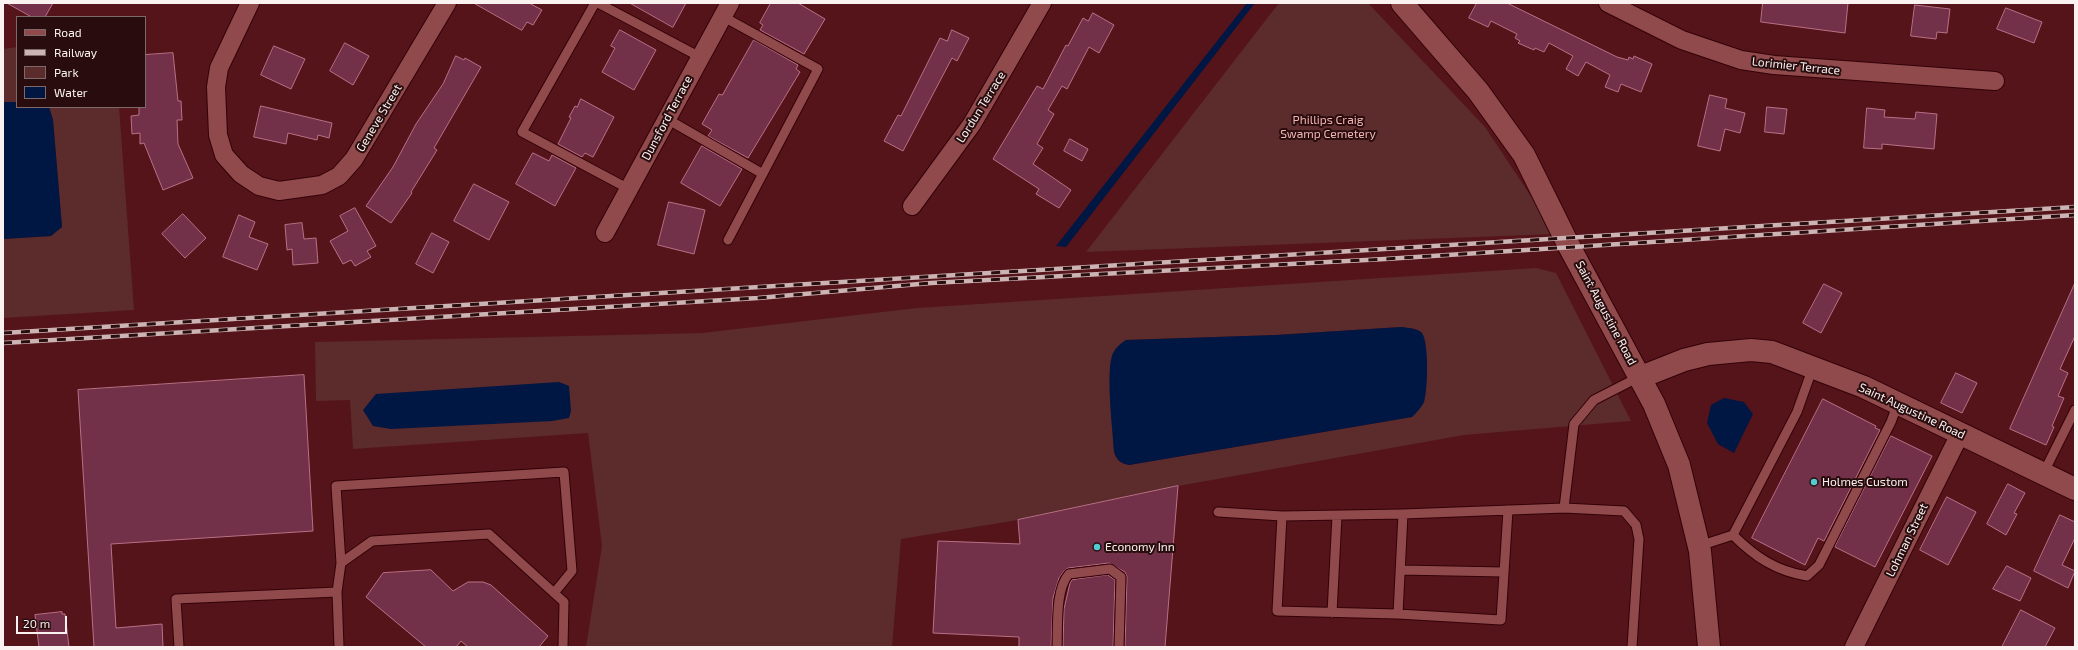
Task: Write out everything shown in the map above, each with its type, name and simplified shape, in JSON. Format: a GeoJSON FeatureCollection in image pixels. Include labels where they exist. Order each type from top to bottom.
{"type":"FeatureCollection","features":[{"type":"Feature","properties":{"kind":"main road","name":"Saint Augustine Road"},"geometry":{"type":"LineString","coordinates":[[1412,7],[1478,91],[1524,155],[1570,248],[1640,377],[1684,360],[1708,354],[1751,350],[1772,352],[1813,367],[1898,403],[2075,490]]}},
{"type":"Feature","properties":{"kind":"main road"},"geometry":{"type":"LineString","coordinates":[[1640,377],[1654,404],[1679,465],[1699,546],[1709,647]]}},
{"type":"Feature","properties":{"kind":"street","name":"Geneve Street"},"geometry":{"type":"LineString","coordinates":[[250,3],[219,68],[216,87],[218,135],[224,155],[241,174],[259,186],[279,191],[322,185],[339,176],[354,159],[447,3]]}},
{"type":"Feature","properties":{"kind":"street","name":"Lordun Terrace"},"geometry":{"type":"LineString","coordinates":[[912,206],[972,124],[1042,3]]}},
{"type":"Feature","properties":{"kind":"street","name":"Lorimier Terrace"},"geometry":{"type":"LineString","coordinates":[[1608,3],[1682,40],[1741,60],[1774,65],[1995,81]]}},
{"type":"Feature","properties":{"kind":"street","name":"Dunsford Terrace"},"geometry":{"type":"LineString","coordinates":[[605,233],[726,9]]}},
{"type":"Feature","properties":{"kind":"street","name":"Lohman Street"},"geometry":{"type":"LineString","coordinates":[[1854,647],[1960,434]]}},
{"type":"Feature","properties":{"kind":"lane"},"geometry":{"type":"LineString","coordinates":[[629,189],[522,132],[597,3],[700,56]]}},
{"type":"Feature","properties":{"kind":"lane"},"geometry":{"type":"LineString","coordinates":[[726,9],[818,70],[728,240]]}},
{"type":"Feature","properties":{"kind":"lane"},"geometry":{"type":"LineString","coordinates":[[667,119],[763,174]]}},
{"type":"Feature","properties":{"kind":"lane"},"geometry":{"type":"LineString","coordinates":[[1699,546],[1733,535],[1797,412],[1813,367]]}},
{"type":"Feature","properties":{"kind":"lane"},"geometry":{"type":"LineString","coordinates":[[1564,508],[1574,424],[1594,400],[1640,377]]}},
{"type":"Feature","properties":{"kind":"lane"},"geometry":{"type":"LineString","coordinates":[[1733,535],[1751,554],[1789,573],[1808,576],[1819,565],[1891,422],[1898,403]]}},
{"type":"Feature","properties":{"kind":"lane"},"geometry":{"type":"LineString","coordinates":[[2043,474],[2075,410]]}},
{"type":"Feature","properties":{"kind":"lane"},"geometry":{"type":"LineString","coordinates":[[339,647],[337,592],[341,563],[336,486],[564,472],[572,571],[554,593]]}},
{"type":"Feature","properties":{"kind":"lane"},"geometry":{"type":"LineString","coordinates":[[1218,512],[1282,516],[1337,516],[1564,508],[1624,511],[1636,525],[1639,539],[1632,647]]}},
{"type":"Feature","properties":{"kind":"lane"},"geometry":{"type":"LineString","coordinates":[[1282,516],[1277,611],[1398,614],[1501,620],[1508,510]]}},
{"type":"Feature","properties":{"kind":"lane"},"geometry":{"type":"LineString","coordinates":[[1398,614],[1403,514]]}},
{"type":"Feature","properties":{"kind":"lane"},"geometry":{"type":"LineString","coordinates":[[1332,613],[1337,516]]}},
{"type":"Feature","properties":{"kind":"lane"},"geometry":{"type":"LineString","coordinates":[[341,563],[372,542],[489,534],[564,602],[564,647]]}},
{"type":"Feature","properties":{"kind":"lane"},"geometry":{"type":"LineString","coordinates":[[1056,647],[1059,602],[1062,586],[1066,577],[1069,574],[1110,569],[1121,577],[1118,647]]}},
{"type":"Feature","properties":{"kind":"lane"},"geometry":{"type":"LineString","coordinates":[[1400,570],[1504,572]]}},
{"type":"Feature","properties":{"kind":"lane"},"geometry":{"type":"LineString","coordinates":[[179,647],[176,599],[337,592]]}},
{"type":"Feature","properties":{"kind":"green space","name":"Phillips Craig Swamp Cemetery"},"geometry":{"type":"Polygon","coordinates":[[[1279,3],[1368,3],[1485,127],[1556,234],[1086,252],[1279,3]]]}},
{"type":"Feature","properties":{"kind":"green space"},"geometry":{"type":"Polygon","coordinates":[[[16,47],[16,102],[3,102],[3,49],[16,47]]]}},
{"type":"Feature","properties":{"kind":"green space"},"geometry":{"type":"Polygon","coordinates":[[[49,108],[119,108],[134,310],[3,318],[3,239],[51,236],[62,227],[53,120],[49,108]]]}},
{"type":"Feature","properties":{"kind":"green space"},"geometry":{"type":"Polygon","coordinates":[[[1536,268],[1556,273],[1631,421],[1464,435],[1178,486],[1018,520],[901,539],[892,647],[586,647],[602,546],[588,433],[353,449],[350,400],[316,401],[315,342],[702,333],[917,308],[1536,268]],[[1401,327],[1276,335],[1126,340],[1111,362],[1110,397],[1114,452],[1116,458],[1129,465],[1412,417],[1424,401],[1415,329],[1401,327]]]}},
{"type":"Feature","properties":{"kind":"water"},"geometry":{"type":"Polygon","coordinates":[[[1247,3],[1255,3],[1066,247],[1056,246],[1247,3]]]}},
{"type":"Feature","properties":{"kind":"water"},"geometry":{"type":"Polygon","coordinates":[[[3,102],[16,102],[16,108],[49,108],[53,120],[62,227],[51,236],[3,239],[3,102]]]}},
{"type":"Feature","properties":{"kind":"water"},"geometry":{"type":"Polygon","coordinates":[[[1401,327],[1412,328],[1420,331],[1426,346],[1427,378],[1424,402],[1412,417],[1129,465],[1116,458],[1114,452],[1110,401],[1110,373],[1113,353],[1120,344],[1126,340],[1276,335],[1401,327]]]}},
{"type":"Feature","properties":{"kind":"water"},"geometry":{"type":"Polygon","coordinates":[[[559,382],[569,386],[571,411],[569,418],[552,421],[391,429],[373,426],[363,410],[376,394],[559,382]]]}},
{"type":"Feature","properties":{"kind":"water"},"geometry":{"type":"Polygon","coordinates":[[[1724,398],[1744,402],[1753,414],[1734,453],[1718,444],[1707,423],[1711,405],[1724,398]]]}},
{"type":"Feature","properties":{"kind":"building"},"geometry":{"type":"Polygon","coordinates":[[[7,3],[53,3],[46,16],[30,16],[7,3]]]}},
{"type":"Feature","properties":{"kind":"building"},"geometry":{"type":"Polygon","coordinates":[[[474,3],[529,3],[542,10],[533,25],[527,22],[522,30],[474,3]]]}},
{"type":"Feature","properties":{"kind":"building"},"geometry":{"type":"Polygon","coordinates":[[[630,3],[686,3],[673,27],[630,3]]]}},
{"type":"Feature","properties":{"kind":"building"},"geometry":{"type":"Polygon","coordinates":[[[771,3],[798,3],[825,19],[804,54],[760,30],[763,25],[760,23],[771,3]]]}},
{"type":"Feature","properties":{"kind":"building"},"geometry":{"type":"Polygon","coordinates":[[[1477,3],[1507,3],[1617,57],[1628,60],[1629,57],[1633,59],[1634,56],[1652,64],[1641,92],[1621,84],[1618,92],[1605,87],[1610,75],[1586,62],[1578,76],[1566,69],[1573,56],[1549,43],[1544,52],[1535,48],[1534,50],[1518,43],[1520,41],[1515,38],[1517,34],[1491,21],[1488,27],[1469,18],[1477,3]]]}},
{"type":"Feature","properties":{"kind":"building"},"geometry":{"type":"Polygon","coordinates":[[[1763,3],[1848,3],[1845,33],[1761,22],[1763,3]]]}},
{"type":"Feature","properties":{"kind":"building"},"geometry":{"type":"Polygon","coordinates":[[[1915,5],[1950,9],[1947,33],[1937,32],[1936,39],[1911,36],[1915,5]]]}},
{"type":"Feature","properties":{"kind":"building"},"geometry":{"type":"Polygon","coordinates":[[[2006,8],[2042,22],[2034,43],[1997,29],[2006,8]]]}},
{"type":"Feature","properties":{"kind":"building"},"geometry":{"type":"Polygon","coordinates":[[[1093,13],[1114,25],[1099,53],[1089,47],[1067,89],[1062,86],[1048,110],[1054,114],[1037,144],[1043,148],[1033,164],[1071,190],[1059,208],[1036,194],[1039,189],[993,159],[1037,86],[1043,89],[1066,45],[1068,46],[1083,18],[1088,21],[1093,13]]]}},
{"type":"Feature","properties":{"kind":"building"},"geometry":{"type":"Polygon","coordinates":[[[620,30],[656,50],[634,90],[602,72],[615,48],[611,46],[620,30]]]}},
{"type":"Feature","properties":{"kind":"building"},"geometry":{"type":"Polygon","coordinates":[[[952,30],[969,38],[957,61],[952,58],[903,151],[884,141],[898,115],[901,116],[940,38],[947,41],[952,30]]]}},
{"type":"Feature","properties":{"kind":"building"},"geometry":{"type":"Polygon","coordinates":[[[754,40],[798,65],[796,69],[800,72],[748,158],[708,136],[712,130],[702,124],[719,94],[722,95],[754,40]]]}},
{"type":"Feature","properties":{"kind":"building"},"geometry":{"type":"Polygon","coordinates":[[[345,43],[369,56],[353,85],[330,71],[345,43]]]}},
{"type":"Feature","properties":{"kind":"building"},"geometry":{"type":"Polygon","coordinates":[[[274,46],[305,59],[291,89],[261,75],[274,46]]]}},
{"type":"Feature","properties":{"kind":"building"},"geometry":{"type":"Polygon","coordinates":[[[173,53],[178,101],[181,101],[182,120],[177,120],[178,144],[193,178],[163,190],[144,143],[140,144],[140,133],[132,134],[131,116],[139,115],[139,108],[146,108],[146,55],[173,53]]]}},
{"type":"Feature","properties":{"kind":"building"},"geometry":{"type":"Polygon","coordinates":[[[456,56],[464,60],[465,58],[481,67],[434,148],[437,150],[411,192],[412,193],[391,223],[366,206],[393,167],[416,124],[443,84],[456,56]]]}},
{"type":"Feature","properties":{"kind":"building"},"geometry":{"type":"Polygon","coordinates":[[[1710,95],[1727,99],[1725,108],[1745,113],[1740,133],[1725,129],[1720,151],[1698,146],[1710,95]]]}},
{"type":"Feature","properties":{"kind":"building"},"geometry":{"type":"Polygon","coordinates":[[[581,99],[614,117],[593,157],[585,153],[582,157],[558,144],[571,118],[569,117],[581,99]]]}},
{"type":"Feature","properties":{"kind":"building"},"geometry":{"type":"Polygon","coordinates":[[[261,106],[332,123],[329,138],[318,135],[317,140],[288,133],[286,144],[254,137],[261,106]]]}},
{"type":"Feature","properties":{"kind":"building"},"geometry":{"type":"Polygon","coordinates":[[[1767,107],[1787,109],[1784,134],[1765,132],[1767,107]]]}},
{"type":"Feature","properties":{"kind":"building"},"geometry":{"type":"Polygon","coordinates":[[[1867,108],[1885,110],[1884,117],[1915,119],[1916,112],[1937,114],[1934,149],[1882,144],[1882,149],[1864,148],[1867,108]]]}},
{"type":"Feature","properties":{"kind":"building"},"geometry":{"type":"Polygon","coordinates":[[[1070,139],[1088,149],[1082,161],[1064,151],[1070,139]]]}},
{"type":"Feature","properties":{"kind":"building"},"geometry":{"type":"Polygon","coordinates":[[[702,146],[742,169],[720,206],[681,183],[702,146]]]}},
{"type":"Feature","properties":{"kind":"building"},"geometry":{"type":"Polygon","coordinates":[[[533,153],[549,161],[552,155],[576,168],[555,206],[516,184],[533,153]]]}},
{"type":"Feature","properties":{"kind":"building"},"geometry":{"type":"Polygon","coordinates":[[[474,184],[509,202],[489,240],[454,221],[474,184]]]}},
{"type":"Feature","properties":{"kind":"building"},"geometry":{"type":"Polygon","coordinates":[[[669,202],[705,210],[694,254],[658,245],[669,202]]]}},
{"type":"Feature","properties":{"kind":"building"},"geometry":{"type":"Polygon","coordinates":[[[355,208],[376,246],[367,251],[371,257],[355,266],[351,260],[343,264],[330,241],[348,231],[340,216],[355,208]]]}},
{"type":"Feature","properties":{"kind":"building"},"geometry":{"type":"Polygon","coordinates":[[[183,214],[206,238],[185,258],[162,234],[183,214]]]}},
{"type":"Feature","properties":{"kind":"building"},"geometry":{"type":"Polygon","coordinates":[[[239,215],[255,222],[249,237],[268,244],[257,270],[223,257],[239,215]]]}},
{"type":"Feature","properties":{"kind":"building"},"geometry":{"type":"Polygon","coordinates":[[[302,223],[304,239],[316,238],[318,263],[293,265],[292,249],[287,250],[285,225],[302,223]]]}},
{"type":"Feature","properties":{"kind":"building"},"geometry":{"type":"Polygon","coordinates":[[[432,233],[449,242],[433,273],[416,264],[432,233]]]}},
{"type":"Feature","properties":{"kind":"building"},"geometry":{"type":"Polygon","coordinates":[[[2075,283],[2075,336],[2060,369],[2068,373],[2058,396],[2064,398],[2046,445],[2010,429],[2075,283]]]}},
{"type":"Feature","properties":{"kind":"building"},"geometry":{"type":"Polygon","coordinates":[[[1824,284],[1842,293],[1821,333],[1803,323],[1824,284]]]}},
{"type":"Feature","properties":{"kind":"building"},"geometry":{"type":"Polygon","coordinates":[[[1956,373],[1977,383],[1962,413],[1941,403],[1956,373]]]}},
{"type":"Feature","properties":{"kind":"building"},"geometry":{"type":"Polygon","coordinates":[[[304,375],[313,531],[111,544],[116,628],[162,624],[163,647],[94,647],[78,390],[304,375]]]}},
{"type":"Feature","properties":{"kind":"building","name":"Holmes Custom"},"geometry":{"type":"Polygon","coordinates":[[[1823,399],[1876,426],[1875,428],[1880,430],[1824,541],[1818,538],[1805,565],[1752,538],[1823,399]]]}},
{"type":"Feature","properties":{"kind":"building"},"geometry":{"type":"Polygon","coordinates":[[[1891,436],[1932,456],[1875,567],[1835,547],[1891,436]]]}},
{"type":"Feature","properties":{"kind":"building"},"geometry":{"type":"Polygon","coordinates":[[[2008,484],[2025,493],[2014,513],[2017,514],[2006,535],[1987,524],[2008,484]]]}},
{"type":"Feature","properties":{"kind":"building","name":"Economy Inn"},"geometry":{"type":"Polygon","coordinates":[[[1178,486],[1165,647],[1125,647],[1127,577],[1125,572],[1109,563],[1068,568],[1059,578],[1053,598],[1051,647],[1019,647],[1019,637],[933,633],[938,541],[1020,544],[1018,520],[1178,486]]]}},
{"type":"Feature","properties":{"kind":"building"},"geometry":{"type":"Polygon","coordinates":[[[1947,497],[1976,512],[1948,565],[1920,550],[1947,497]]]}},
{"type":"Feature","properties":{"kind":"building"},"geometry":{"type":"Polygon","coordinates":[[[2060,515],[2075,522],[2075,538],[2062,565],[2075,571],[2068,588],[2034,571],[2060,515]]]}},
{"type":"Feature","properties":{"kind":"building"},"geometry":{"type":"Polygon","coordinates":[[[2007,566],[2031,578],[2020,601],[1993,589],[2007,566]]]}},
{"type":"Feature","properties":{"kind":"building"},"geometry":{"type":"Polygon","coordinates":[[[431,570],[453,591],[468,582],[483,582],[491,585],[548,636],[539,647],[468,647],[461,641],[456,647],[426,647],[366,597],[383,573],[431,570]]]}},
{"type":"Feature","properties":{"kind":"building"},"geometry":{"type":"Polygon","coordinates":[[[1108,575],[1115,580],[1113,647],[1063,647],[1064,609],[1070,583],[1072,580],[1108,575]]]}},
{"type":"Feature","properties":{"kind":"building"},"geometry":{"type":"Polygon","coordinates":[[[2021,610],[2055,628],[2045,647],[2002,647],[2021,610]]]}},
{"type":"Feature","properties":{"kind":"building"},"geometry":{"type":"Polygon","coordinates":[[[62,612],[62,614],[65,614],[69,647],[39,647],[35,615],[62,612]]]}},
{"type":"Feature","properties":{"kind":"railway"},"geometry":{"type":"LineString","coordinates":[[3,333],[2075,207]]}},
{"type":"Feature","properties":{"kind":"railway"},"geometry":{"type":"LineString","coordinates":[[3,343],[758,298],[931,283],[1385,259],[2075,215]]}},
{"type":"Feature","properties":{"kind":"place","name":"Holmes Custom"},"geometry":{"type":"Point","coordinates":[1814,482]}},
{"type":"Feature","properties":{"kind":"place","name":"Economy Inn"},"geometry":{"type":"Point","coordinates":[1097,547]}}]}
